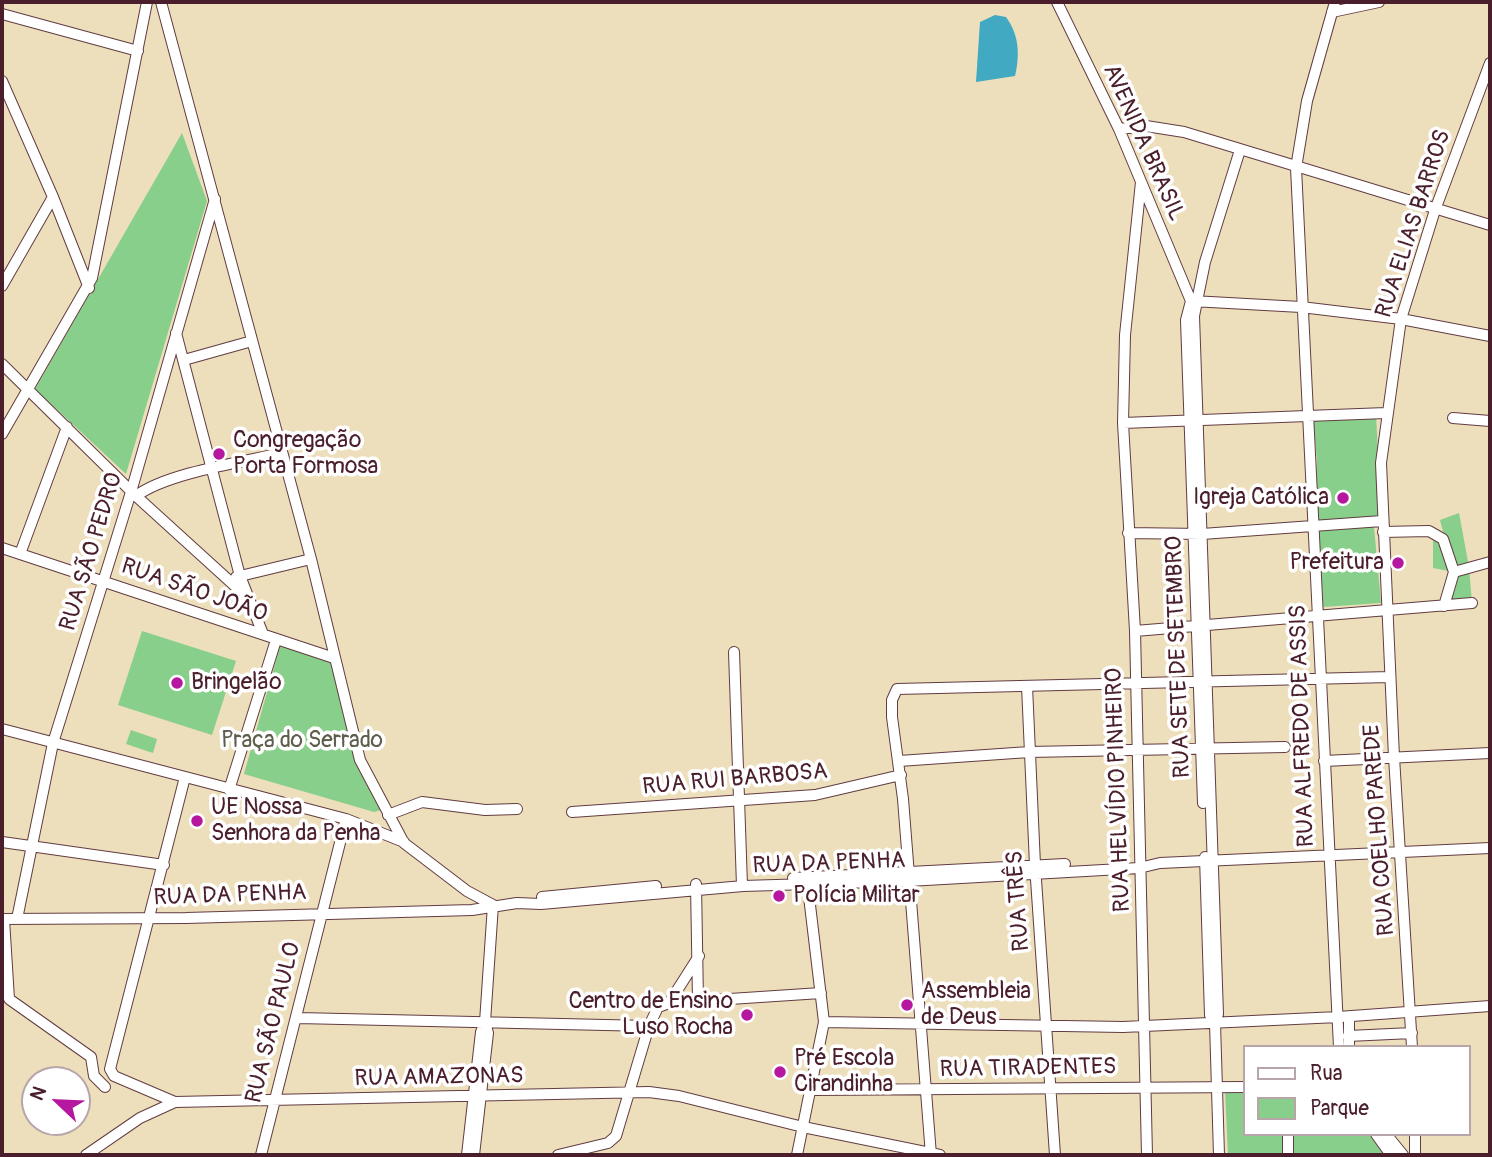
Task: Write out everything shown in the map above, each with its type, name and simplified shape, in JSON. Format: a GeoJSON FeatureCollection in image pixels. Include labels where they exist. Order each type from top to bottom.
{"type":"FeatureCollection","features":[{"type":"Feature","properties":{"kind":"street"},"geometry":{"type":"LineString","coordinates":[[2,433],[89,288],[147,2]]}},
{"type":"Feature","properties":{"kind":"street"},"geometry":{"type":"LineString","coordinates":[[160,2],[191,107],[360,760],[404,843]]}},
{"type":"Feature","properties":{"kind":"street","name":"AVENIDA BRASIL"},"geometry":{"type":"LineString","coordinates":[[1057,2],[1119,130],[1195,299]]}},
{"type":"Feature","properties":{"kind":"street"},"geometry":{"type":"LineString","coordinates":[[1334,7],[1379,2]]}},
{"type":"Feature","properties":{"kind":"street","name":"RUA ALFREDO DE ASSIS"},"geometry":{"type":"LineString","coordinates":[[1334,7],[1307,101],[1296,169],[1328,856],[1343,1017]]}},
{"type":"Feature","properties":{"kind":"street"},"geometry":{"type":"LineString","coordinates":[[2,14],[138,51]]}},
{"type":"Feature","properties":{"kind":"street","name":"RUA ELIAS BARROS"},"geometry":{"type":"LineString","coordinates":[[1387,611],[1381,463],[1401,319],[1435,210],[1490,62]]}},
{"type":"Feature","properties":{"kind":"street"},"geometry":{"type":"LineString","coordinates":[[2,81],[89,288]]}},
{"type":"Feature","properties":{"kind":"street"},"geometry":{"type":"LineString","coordinates":[[1119,130],[1159,127],[1490,225]]}},
{"type":"Feature","properties":{"kind":"street","name":"RUA SETE DE SETEMBRO"},"geometry":{"type":"LineString","coordinates":[[1219,1155],[1215,1023],[1218,1014],[1199,627],[1194,421],[1195,299],[1240,150]]}},
{"type":"Feature","properties":{"kind":"street","name":"RUA HELVÍDIO PINHEIRO"},"geometry":{"type":"LineString","coordinates":[[1141,181],[1125,335],[1123,423],[1135,631],[1147,1155]]}},
{"type":"Feature","properties":{"kind":"street"},"geometry":{"type":"LineString","coordinates":[[2,286],[53,197]]}},
{"type":"Feature","properties":{"kind":"street","name":"RUA SÃO PEDRO"},"geometry":{"type":"LineString","coordinates":[[18,919],[53,743],[133,494],[215,198]]}},
{"type":"Feature","properties":{"kind":"street"},"geometry":{"type":"LineString","coordinates":[[1195,299],[1301,307],[1489,332]]}},
{"type":"Feature","properties":{"kind":"street"},"geometry":{"type":"LineString","coordinates":[[176,331],[240,576],[263,634]]}},
{"type":"Feature","properties":{"kind":"street"},"geometry":{"type":"LineString","coordinates":[[168,360],[252,341]]}},
{"type":"Feature","properties":{"kind":"street"},"geometry":{"type":"LineString","coordinates":[[2,364],[133,494],[246,596]]}},
{"type":"Feature","properties":{"kind":"street"},"geometry":{"type":"LineString","coordinates":[[1123,423],[1387,413]]}},
{"type":"Feature","properties":{"kind":"street"},"geometry":{"type":"LineString","coordinates":[[1453,418],[1490,419]]}},
{"type":"Feature","properties":{"kind":"street"},"geometry":{"type":"LineString","coordinates":[[20,554],[67,427]]}},
{"type":"Feature","properties":{"kind":"street"},"geometry":{"type":"LineString","coordinates":[[133,494],[213,468],[282,453]]}},
{"type":"Feature","properties":{"kind":"street"},"geometry":{"type":"LineString","coordinates":[[1128,533],[1198,534],[1382,526],[1435,532],[1447,545],[1454,572],[1444,606]]}},
{"type":"Feature","properties":{"kind":"street","name":"RUA SÃO JOÃO"},"geometry":{"type":"LineString","coordinates":[[2,548],[334,658]]}},
{"type":"Feature","properties":{"kind":"street"},"geometry":{"type":"LineString","coordinates":[[228,579],[310,559]]}},
{"type":"Feature","properties":{"kind":"street"},"geometry":{"type":"LineString","coordinates":[[1454,572],[1490,562]]}},
{"type":"Feature","properties":{"kind":"street"},"geometry":{"type":"LineString","coordinates":[[1135,631],[1472,603]]}},
{"type":"Feature","properties":{"kind":"street","name":"RUA COELHO PAREDE"},"geometry":{"type":"LineString","coordinates":[[1387,611],[1412,1045]]}},
{"type":"Feature","properties":{"kind":"street"},"geometry":{"type":"LineString","coordinates":[[229,790],[276,640]]}},
{"type":"Feature","properties":{"kind":"street"},"geometry":{"type":"LineString","coordinates":[[734,652],[741,884]]}},
{"type":"Feature","properties":{"kind":"street"},"geometry":{"type":"LineString","coordinates":[[934,1155],[926,1090],[901,775],[891,708],[893,695],[900,688],[1203,684],[1390,677]]}},
{"type":"Feature","properties":{"kind":"street","name":"RUA TRÊS"},"geometry":{"type":"LineString","coordinates":[[1027,686],[1035,868],[1055,1155]]}},
{"type":"Feature","properties":{"kind":"street"},"geometry":{"type":"LineString","coordinates":[[2,729],[346,819],[404,843],[466,890],[493,905],[485,1022],[488,1033],[467,1155]]}},
{"type":"Feature","properties":{"kind":"street"},"geometry":{"type":"LineString","coordinates":[[899,761],[1029,751],[1285,747]]}},
{"type":"Feature","properties":{"kind":"street"},"geometry":{"type":"LineString","coordinates":[[1324,761],[1490,753]]}},
{"type":"Feature","properties":{"kind":"street","name":"RUA RUI BARBOSA"},"geometry":{"type":"LineString","coordinates":[[572,812],[738,802],[828,793],[901,775]]}},
{"type":"Feature","properties":{"kind":"street"},"geometry":{"type":"LineString","coordinates":[[175,1101],[114,1076],[110,1069],[151,918],[185,777]]}},
{"type":"Feature","properties":{"kind":"street"},"geometry":{"type":"LineString","coordinates":[[388,815],[422,802],[485,810],[517,810]]}},
{"type":"Feature","properties":{"kind":"street","name":"RUA SÃO PAULO"},"geometry":{"type":"LineString","coordinates":[[261,1155],[298,1018],[346,819]]}},
{"type":"Feature","properties":{"kind":"street"},"geometry":{"type":"LineString","coordinates":[[2,842],[164,865]]}},
{"type":"Feature","properties":{"kind":"street","name":"RUA DA PENHA"},"geometry":{"type":"LineString","coordinates":[[3,919],[459,910],[573,893],[1035,868],[1139,868],[1142,865],[1490,848]]}},
{"type":"Feature","properties":{"kind":"street"},"geometry":{"type":"LineString","coordinates":[[797,1155],[824,1022],[807,881]]}},
{"type":"Feature","properties":{"kind":"street"},"geometry":{"type":"LineString","coordinates":[[696,886],[698,1001]]}},
{"type":"Feature","properties":{"kind":"street"},"geometry":{"type":"LineString","coordinates":[[459,910],[466,890]]}},
{"type":"Feature","properties":{"kind":"street"},"geometry":{"type":"LineString","coordinates":[[3,919],[9,999],[91,1057],[94,1076],[105,1087]]}},
{"type":"Feature","properties":{"kind":"street"},"geometry":{"type":"LineString","coordinates":[[669,1003],[699,956]]}},
{"type":"Feature","properties":{"kind":"street"},"geometry":{"type":"LineString","coordinates":[[558,1155],[608,1143],[621,1127],[649,1026],[658,1007],[669,1003],[821,993]]}},
{"type":"Feature","properties":{"kind":"street"},"geometry":{"type":"LineString","coordinates":[[824,1022],[1047,1027],[1146,1026],[1343,1017],[1490,1006]]}},
{"type":"Feature","properties":{"kind":"street"},"geometry":{"type":"LineString","coordinates":[[1343,1017],[1349,1042],[1412,1033]]}},
{"type":"Feature","properties":{"kind":"street"},"geometry":{"type":"LineString","coordinates":[[1339,1045],[1343,1017]]}},
{"type":"Feature","properties":{"kind":"street"},"geometry":{"type":"LineString","coordinates":[[298,1018],[649,1026]]}},
{"type":"Feature","properties":{"kind":"street","name":"RUA TIRADENTES"},"geometry":{"type":"LineString","coordinates":[[812,1090],[1147,1085],[1244,1087]]}},
{"type":"Feature","properties":{"kind":"street","name":"RUA AMAZONAS"},"geometry":{"type":"LineString","coordinates":[[86,1155],[140,1118],[175,1101],[629,1093],[679,1096],[803,1127],[934,1155]]}},
{"type":"Feature","properties":{"kind":"street"},"geometry":{"type":"LineString","coordinates":[[474,1155],[478,1097]]}},
{"type":"Feature","properties":{"kind":"street"},"geometry":{"type":"LineString","coordinates":[[1288,1136],[1289,1155]]}},
{"type":"Feature","properties":{"kind":"street"},"geometry":{"type":"LineString","coordinates":[[1377,1136],[1391,1155]]}},
{"type":"Feature","properties":{"kind":"street"},"geometry":{"type":"LineString","coordinates":[[1388,1136],[1403,1155]]}},
{"type":"Feature","properties":{"kind":"street"},"geometry":{"type":"LineString","coordinates":[[1415,1136],[1415,1155]]}},
{"type":"Feature","properties":{"kind":"green space"},"geometry":{"type":"Polygon","coordinates":[[[182,133],[207,201],[126,474],[35,389],[182,133]]]}},
{"type":"Feature","properties":{"kind":"green space"},"geometry":{"type":"Polygon","coordinates":[[[1376,416],[1382,521],[1314,528],[1317,460],[1313,421],[1376,416]]]}},
{"type":"Feature","properties":{"kind":"green space"},"geometry":{"type":"Polygon","coordinates":[[[1459,513],[1469,567],[1472,603],[1444,606],[1454,572],[1433,568],[1433,532],[1450,558],[1440,520],[1459,513]]]}},
{"type":"Feature","properties":{"kind":"green space"},"geometry":{"type":"Polygon","coordinates":[[[1374,527],[1381,603],[1323,607],[1319,531],[1374,527]]]}},
{"type":"Feature","properties":{"kind":"green space","name":"Bringelão"},"geometry":{"type":"Polygon","coordinates":[[[142,631],[236,661],[212,735],[118,705],[142,631]]]}},
{"type":"Feature","properties":{"kind":"green space","name":"Praça do Serrado"},"geometry":{"type":"Polygon","coordinates":[[[280,646],[331,658],[355,753],[381,810],[374,812],[244,774],[280,646]]]}},
{"type":"Feature","properties":{"kind":"green space"},"geometry":{"type":"Polygon","coordinates":[[[131,730],[157,739],[153,753],[126,744],[131,730]]]}},
{"type":"Feature","properties":{"kind":"green space"},"geometry":{"type":"Polygon","coordinates":[[[1244,1090],[1244,1136],[1284,1136],[1285,1155],[1228,1155],[1225,1091],[1244,1090]]]}},
{"type":"Feature","properties":{"kind":"green space"},"geometry":{"type":"Polygon","coordinates":[[[1291,1136],[1381,1136],[1395,1155],[1292,1155],[1291,1136]]]}},
{"type":"Feature","properties":{"kind":"water"},"geometry":{"type":"Polygon","coordinates":[[[995,15],[1006,17],[1014,31],[1018,52],[1015,76],[976,82],[980,22],[995,15]]]}},
{"type":"Feature","properties":{"kind":"place","name":"Congregação Porta Formosa"},"geometry":{"type":"Point","coordinates":[219,454]}},
{"type":"Feature","properties":{"kind":"place","name":"Igreja Católica"},"geometry":{"type":"Point","coordinates":[1343,498]}},
{"type":"Feature","properties":{"kind":"place","name":"Prefeitura"},"geometry":{"type":"Point","coordinates":[1398,563]}},
{"type":"Feature","properties":{"kind":"place","name":"Bringelão"},"geometry":{"type":"Point","coordinates":[177,683]}},
{"type":"Feature","properties":{"kind":"place","name":"UE Nossa Senhora da Penha"},"geometry":{"type":"Point","coordinates":[197,821]}},
{"type":"Feature","properties":{"kind":"place","name":"Polícia Militar"},"geometry":{"type":"Point","coordinates":[779,896]}},
{"type":"Feature","properties":{"kind":"place","name":"Assembleia de Deus"},"geometry":{"type":"Point","coordinates":[907,1005]}},
{"type":"Feature","properties":{"kind":"place","name":"Centro de Ensino Luso Rocha"},"geometry":{"type":"Point","coordinates":[747,1015]}},
{"type":"Feature","properties":{"kind":"place","name":"Pré Escola Cirandinha"},"geometry":{"type":"Point","coordinates":[780,1072]}}]}
